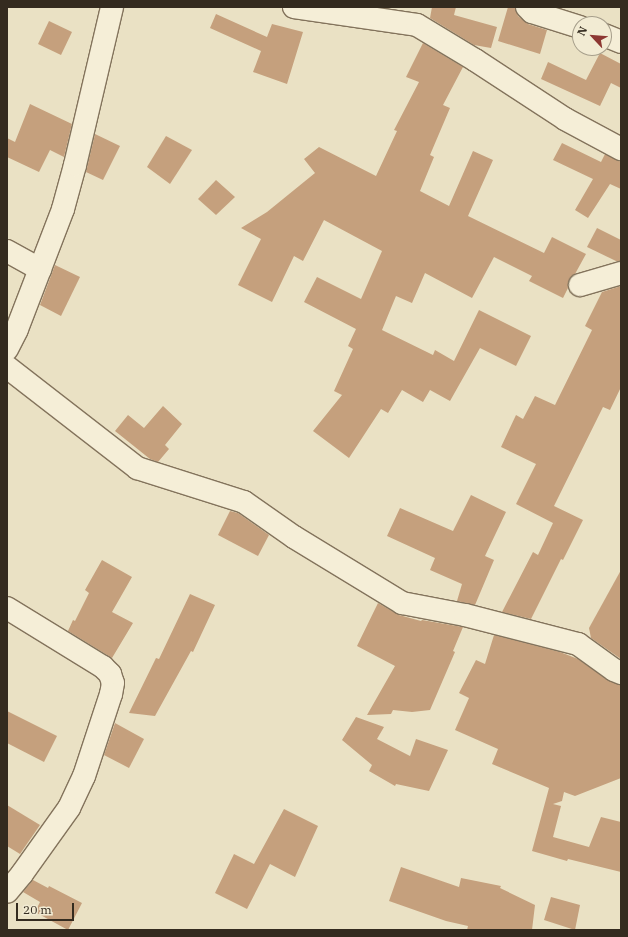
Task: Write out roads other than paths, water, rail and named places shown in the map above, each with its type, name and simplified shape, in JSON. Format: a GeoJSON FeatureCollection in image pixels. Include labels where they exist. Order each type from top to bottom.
{"type":"FeatureCollection","features":[{"type":"Feature","properties":{"kind":"street"},"geometry":{"type":"LineString","coordinates":[[7,349],[17,329],[63,209],[112,7]]}},
{"type":"Feature","properties":{"kind":"street"},"geometry":{"type":"LineString","coordinates":[[294,7],[419,16],[475,60],[565,118],[621,149]]}},
{"type":"Feature","properties":{"kind":"street"},"geometry":{"type":"LineString","coordinates":[[527,7],[532,12],[572,24]]}},
{"type":"Feature","properties":{"kind":"street"},"geometry":{"type":"LineString","coordinates":[[7,251],[40,269]]}},
{"type":"Feature","properties":{"kind":"street"},"geometry":{"type":"LineString","coordinates":[[580,285],[621,273]]}},
{"type":"Feature","properties":{"kind":"street"},"geometry":{"type":"LineString","coordinates":[[7,367],[137,468],[244,502],[294,537],[402,603],[465,615],[578,644],[614,670],[621,673]]}},
{"type":"Feature","properties":{"kind":"street"},"geometry":{"type":"LineString","coordinates":[[7,608],[103,667],[110,674],[113,684],[84,776],[69,808],[22,874],[7,892]]}}]}
